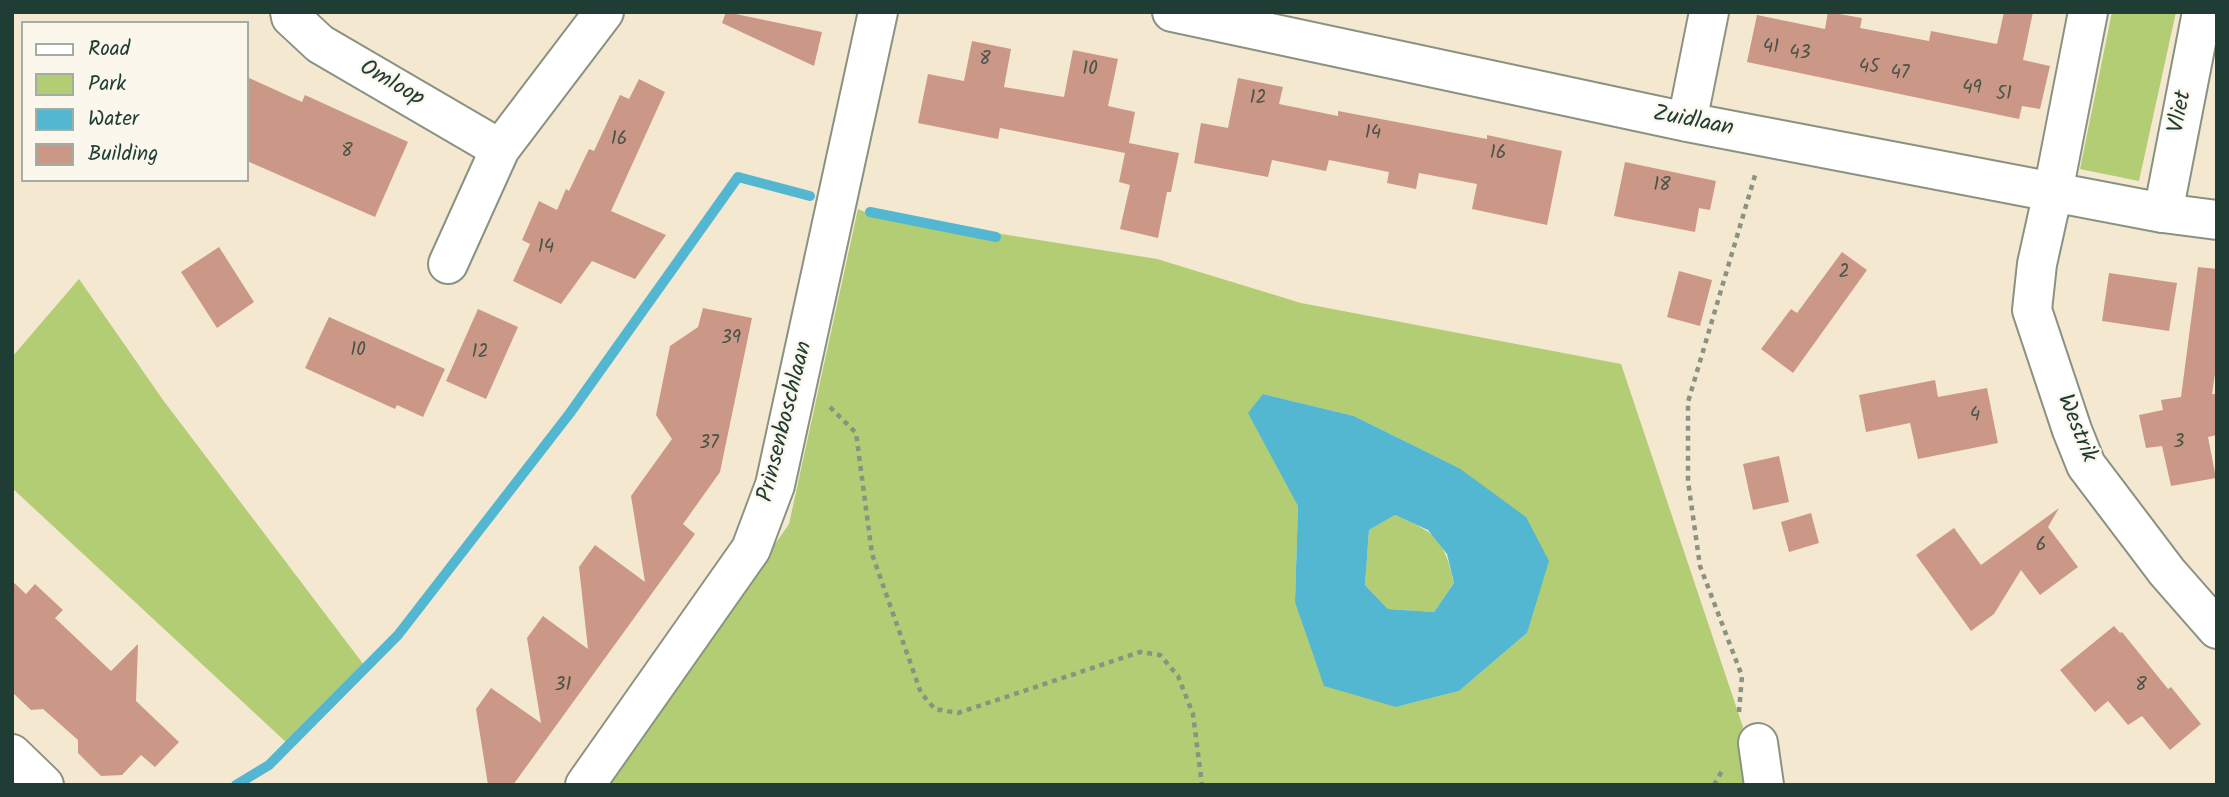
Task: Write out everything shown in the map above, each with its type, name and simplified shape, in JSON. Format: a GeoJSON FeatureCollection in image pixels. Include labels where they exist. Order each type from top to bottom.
{"type":"FeatureCollection","features":[{"type":"Feature","properties":{"kind":"street","name":"Omloop"},"geometry":{"type":"LineString","coordinates":[[290,12],[290,17],[320,44],[500,149]]}},
{"type":"Feature","properties":{"kind":"street"},"geometry":{"type":"LineString","coordinates":[[448,264],[500,149],[604,12]]}},
{"type":"Feature","properties":{"kind":"street","name":"Prinsenboschlaan"},"geometry":{"type":"LineString","coordinates":[[585,785],[751,549],[775,485],[878,12]]}},
{"type":"Feature","properties":{"kind":"street","name":"Zuidlaan"},"geometry":{"type":"LineString","coordinates":[[1172,12],[1298,25],[1687,122],[2053,192],[2217,220]]}},
{"type":"Feature","properties":{"kind":"street"},"geometry":{"type":"LineString","coordinates":[[1687,122],[1709,12]]}},
{"type":"Feature","properties":{"kind":"street"},"geometry":{"type":"LineString","coordinates":[[2053,192],[2088,12]]}},
{"type":"Feature","properties":{"kind":"street","name":"Vliet"},"geometry":{"type":"LineString","coordinates":[[2163,212],[2202,12]]}},
{"type":"Feature","properties":{"kind":"street","name":"Westrik"},"geometry":{"type":"LineString","coordinates":[[2053,192],[2037,264],[2032,310],[2072,430],[2086,465],[2167,572],[2217,629]]}},
{"type":"Feature","properties":{"kind":"street"},"geometry":{"type":"LineString","coordinates":[[1748,729],[1764,785]]}},
{"type":"Feature","properties":{"kind":"street"},"geometry":{"type":"LineString","coordinates":[[12,754],[44,785]]}},
{"type":"Feature","properties":{"kind":"path"},"geometry":{"type":"LineString","coordinates":[[1748,729],[1741,676],[1700,566],[1688,481],[1688,402],[1767,137]]}},
{"type":"Feature","properties":{"kind":"path"},"geometry":{"type":"LineString","coordinates":[[799,376],[856,433],[872,554],[921,693],[934,709],[958,713],[1140,652],[1160,655],[1178,676],[1193,714],[1202,785]]}},
{"type":"Feature","properties":{"kind":"path"},"geometry":{"type":"LineString","coordinates":[[1714,785],[1726,764]]}},
{"type":"Feature","properties":{"kind":"green space"},"geometry":{"type":"Polygon","coordinates":[[[2112,12],[2176,12],[2139,181],[2080,169],[2112,12]]]}},
{"type":"Feature","properties":{"kind":"green space"},"geometry":{"type":"Polygon","coordinates":[[[858,209],[1157,259],[1301,303],[1621,364],[1744,730],[1751,785],[606,785],[789,524],[858,209]],[[1263,394],[1298,506],[1295,602],[1396,707],[1459,691],[1527,633],[1459,468],[1354,416],[1263,394]]]}},
{"type":"Feature","properties":{"kind":"green space"},"geometry":{"type":"Polygon","coordinates":[[[79,279],[163,400],[364,665],[287,743],[12,488],[12,357],[79,279]]]}},
{"type":"Feature","properties":{"kind":"green space"},"geometry":{"type":"Polygon","coordinates":[[[1395,515],[1420,527],[1442,546],[1454,583],[1434,612],[1388,609],[1365,585],[1369,530],[1395,515]]]}},
{"type":"Feature","properties":{"kind":"water"},"geometry":{"type":"Polygon","coordinates":[[[1263,394],[1354,416],[1459,468],[1526,517],[1549,561],[1527,633],[1459,691],[1396,707],[1324,686],[1295,602],[1298,506],[1248,413],[1263,394]],[[1395,515],[1369,530],[1365,585],[1388,609],[1434,612],[1454,583],[1447,554],[1428,530],[1395,515]]]}},
{"type":"Feature","properties":{"kind":"building"},"geometry":{"type":"Polygon","coordinates":[[[726,12],[822,32],[814,66],[722,23],[726,12]]]}},
{"type":"Feature","properties":{"kind":"building"},"geometry":{"type":"Polygon","coordinates":[[[1828,12],[1862,18],[1860,28],[1929,41],[1931,31],[1997,44],[2004,12],[2033,12],[2023,60],[2050,66],[2040,109],[2022,106],[2019,119],[1747,62],[1757,15],[1825,29],[1828,12]]]}},
{"type":"Feature","properties":{"kind":"building"},"geometry":{"type":"Polygon","coordinates":[[[972,41],[1011,49],[1004,87],[1064,97],[1073,50],[1118,59],[1108,106],[1135,112],[1129,143],[1179,153],[1171,192],[1167,192],[1158,238],[1120,229],[1130,185],[1119,182],[1125,153],[1000,128],[998,139],[918,123],[928,74],[964,81],[972,41]]]}},
{"type":"Feature","properties":{"kind":"building"},"geometry":{"type":"Polygon","coordinates":[[[248,77],[302,102],[305,95],[408,142],[375,217],[248,161],[248,77]]]}},
{"type":"Feature","properties":{"kind":"building"},"geometry":{"type":"Polygon","coordinates":[[[1238,78],[1283,87],[1279,104],[1338,116],[1338,111],[1487,139],[1487,135],[1562,151],[1547,225],[1472,209],[1477,184],[1419,173],[1416,189],[1387,183],[1389,172],[1329,160],[1326,171],[1272,160],[1268,177],[1194,163],[1201,123],[1228,128],[1238,78]]]}},
{"type":"Feature","properties":{"kind":"building"},"geometry":{"type":"Polygon","coordinates":[[[639,79],[665,92],[611,211],[666,235],[635,279],[592,261],[561,304],[513,281],[530,244],[522,240],[539,201],[557,210],[589,149],[594,151],[620,95],[629,99],[639,79]]]}},
{"type":"Feature","properties":{"kind":"building"},"geometry":{"type":"Polygon","coordinates":[[[1625,162],[1716,181],[1710,210],[1699,208],[1695,232],[1614,216],[1625,162]]]}},
{"type":"Feature","properties":{"kind":"building"},"geometry":{"type":"Polygon","coordinates":[[[219,247],[254,302],[217,328],[181,272],[219,247]]]}},
{"type":"Feature","properties":{"kind":"building"},"geometry":{"type":"Polygon","coordinates":[[[1842,252],[1867,270],[1793,373],[1761,349],[1791,309],[1797,313],[1842,252]]]}},
{"type":"Feature","properties":{"kind":"building"},"geometry":{"type":"Polygon","coordinates":[[[2198,267],[2217,269],[2217,361],[2212,394],[2217,394],[2217,435],[2208,437],[2216,478],[2171,486],[2162,446],[2146,448],[2139,415],[2163,410],[2161,400],[2181,397],[2198,267]]]}},
{"type":"Feature","properties":{"kind":"building"},"geometry":{"type":"Polygon","coordinates":[[[1679,271],[1712,280],[1700,326],[1667,317],[1679,271]]]}},
{"type":"Feature","properties":{"kind":"building"},"geometry":{"type":"Polygon","coordinates":[[[2109,273],[2177,283],[2169,331],[2102,321],[2109,273]]]}},
{"type":"Feature","properties":{"kind":"building"},"geometry":{"type":"Polygon","coordinates":[[[703,308],[752,318],[720,472],[683,524],[695,534],[513,785],[488,785],[476,709],[491,688],[541,723],[527,638],[543,616],[588,649],[579,567],[595,545],[645,582],[631,496],[672,439],[656,415],[670,346],[698,327],[703,308]]]}},
{"type":"Feature","properties":{"kind":"building"},"geometry":{"type":"Polygon","coordinates":[[[478,309],[518,327],[486,399],[446,381],[478,309]]]}},
{"type":"Feature","properties":{"kind":"building"},"geometry":{"type":"Polygon","coordinates":[[[329,317],[445,369],[423,417],[397,405],[395,409],[305,368],[329,317]]]}},
{"type":"Feature","properties":{"kind":"building"},"geometry":{"type":"Polygon","coordinates":[[[1935,380],[1938,397],[1987,388],[1998,443],[1918,459],[1910,423],[1866,432],[1859,395],[1935,380]]]}},
{"type":"Feature","properties":{"kind":"building"},"geometry":{"type":"Polygon","coordinates":[[[1779,456],[1789,502],[1753,510],[1743,464],[1779,456]]]}},
{"type":"Feature","properties":{"kind":"building"},"geometry":{"type":"Polygon","coordinates":[[[2059,508],[2048,527],[2078,567],[2040,595],[2021,570],[1994,614],[1971,631],[1916,555],[1954,528],[1981,565],[2059,508]]]}},
{"type":"Feature","properties":{"kind":"building"},"geometry":{"type":"Polygon","coordinates":[[[1811,513],[1819,543],[1789,552],[1781,522],[1811,513]]]}},
{"type":"Feature","properties":{"kind":"building"},"geometry":{"type":"Polygon","coordinates":[[[12,581],[26,594],[35,584],[63,610],[55,618],[111,671],[138,644],[136,701],[179,742],[155,767],[141,755],[122,775],[101,776],[78,753],[78,740],[43,709],[31,710],[12,692],[12,581]]]}},
{"type":"Feature","properties":{"kind":"building"},"geometry":{"type":"Polygon","coordinates":[[[2114,626],[2122,632],[2168,689],[2171,687],[2201,724],[2170,750],[2142,716],[2128,725],[2108,701],[2095,712],[2060,670],[2114,626]]]}},
{"type":"Feature","properties":{"kind":"waterway"},"geometry":{"type":"LineString","coordinates":[[236,785],[269,765],[398,635],[570,413],[738,177],[810,196]]}},
{"type":"Feature","properties":{"kind":"waterway"},"geometry":{"type":"LineString","coordinates":[[870,212],[996,237]]}}]}
